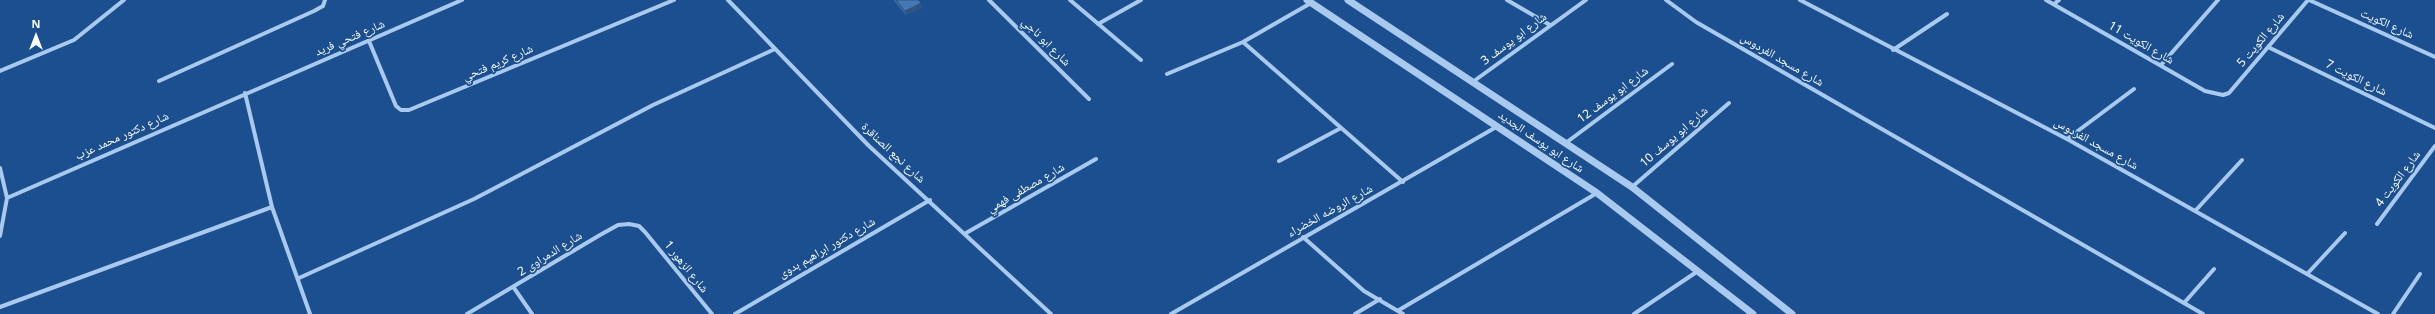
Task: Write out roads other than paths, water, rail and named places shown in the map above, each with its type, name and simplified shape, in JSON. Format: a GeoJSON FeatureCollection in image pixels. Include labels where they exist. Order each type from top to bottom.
{"type":"FeatureCollection","features":[{"type":"Feature","properties":{"kind":"street"},"geometry":{"type":"LineString","coordinates":[[0,70],[74,40],[124,0]]}},
{"type":"Feature","properties":{"kind":"street"},"geometry":{"type":"LineString","coordinates":[[159,81],[314,11],[323,6],[325,0]]}},
{"type":"Feature","properties":{"kind":"street","name":"شارع فتحي فريد"},"geometry":{"type":"LineString","coordinates":[[245,92],[369,41],[462,0]]}},
{"type":"Feature","properties":{"kind":"street","name":"شارع كريم فتحي"},"geometry":{"type":"LineString","coordinates":[[369,41],[396,106],[401,110],[408,110],[674,0]]}},
{"type":"Feature","properties":{"kind":"street","name":"شارع نجع الصناقرة"},"geometry":{"type":"LineString","coordinates":[[728,0],[869,146],[966,233],[1051,314]]}},
{"type":"Feature","properties":{"kind":"street","name":"شارع ابو ناجي"},"geometry":{"type":"LineString","coordinates":[[989,0],[1088,99]]}},
{"type":"Feature","properties":{"kind":"street"},"geometry":{"type":"LineString","coordinates":[[1070,0],[1141,60]]}},
{"type":"Feature","properties":{"kind":"street"},"geometry":{"type":"LineString","coordinates":[[1098,24],[1141,0]]}},
{"type":"Feature","properties":{"kind":"street","name":"شارع ابو يوسف الجديد"},"geometry":{"type":"LineString","coordinates":[[1348,0],[1474,81],[1632,187],[1792,314]]}},
{"type":"Feature","properties":{"kind":"street"},"geometry":{"type":"LineString","coordinates":[[1507,0],[1550,25]]}},
{"type":"Feature","properties":{"kind":"street","name":"شارع ابو يوسف 3"},"geometry":{"type":"LineString","coordinates":[[1474,81],[1586,0]]}},
{"type":"Feature","properties":{"kind":"street","name":"شارع مسجد الفردوس"},"geometry":{"type":"LineString","coordinates":[[1666,0],[1696,22],[2203,314]]}},
{"type":"Feature","properties":{"kind":"street","name":"شارع الكويت 11"},"geometry":{"type":"LineString","coordinates":[[2046,0],[2205,91],[2223,95],[2229,93]]}},
{"type":"Feature","properties":{"kind":"street"},"geometry":{"type":"LineString","coordinates":[[2054,4],[2059,0]]}},
{"type":"Feature","properties":{"kind":"street"},"geometry":{"type":"LineString","coordinates":[[2161,65],[2218,0]]}},
{"type":"Feature","properties":{"kind":"street","name":"شارع الكويت 5"},"geometry":{"type":"LineString","coordinates":[[2229,93],[2308,0]]}},
{"type":"Feature","properties":{"kind":"street","name":"شارع الكويت"},"geometry":{"type":"LineString","coordinates":[[2308,0],[2435,57]]}},
{"type":"Feature","properties":{"kind":"street"},"geometry":{"type":"LineString","coordinates":[[1167,74],[1243,42],[1309,1]]}},
{"type":"Feature","properties":{"kind":"street","name":"شارع ابو يوسف الجديد"},"geometry":{"type":"LineString","coordinates":[[1309,1],[1597,193],[1753,314]]}},
{"type":"Feature","properties":{"kind":"street","name":"شارع مسجد الفردوس"},"geometry":{"type":"LineString","coordinates":[[1803,1],[1893,50],[2067,139],[2308,273],[2378,314]]}},
{"type":"Feature","properties":{"kind":"street"},"geometry":{"type":"LineString","coordinates":[[1893,50],[1947,14]]}},
{"type":"Feature","properties":{"kind":"street"},"geometry":{"type":"LineString","coordinates":[[1243,42],[1403,182]]}},
{"type":"Feature","properties":{"kind":"street","name":"شارع الكويت 7"},"geometry":{"type":"LineString","coordinates":[[2268,47],[2435,128]]}},
{"type":"Feature","properties":{"kind":"street"},"geometry":{"type":"LineString","coordinates":[[299,278],[474,199],[653,105],[775,49]]}},
{"type":"Feature","properties":{"kind":"street","name":"شارع ابو يوسف 12"},"geometry":{"type":"LineString","coordinates":[[1566,142],[1672,64]]}},
{"type":"Feature","properties":{"kind":"street"},"geometry":{"type":"LineString","coordinates":[[2067,139],[2134,89]]}},
{"type":"Feature","properties":{"kind":"street"},"geometry":{"type":"LineString","coordinates":[[245,92],[272,206],[299,278],[310,314]]}},
{"type":"Feature","properties":{"kind":"street","name":"شارع دكتور محمد عزب"},"geometry":{"type":"LineString","coordinates":[[7,198],[245,92]]}},
{"type":"Feature","properties":{"kind":"street","name":"شارع ابو يوسف 10"},"geometry":{"type":"LineString","coordinates":[[1632,187],[1729,103]]}},
{"type":"Feature","properties":{"kind":"street","name":"شارع الروضه الخضراء"},"geometry":{"type":"LineString","coordinates":[[1171,314],[1498,126]]}},
{"type":"Feature","properties":{"kind":"street"},"geometry":{"type":"LineString","coordinates":[[1279,161],[1341,128]]}},
{"type":"Feature","properties":{"kind":"street","name":"شارع الكويت 4"},"geometry":{"type":"LineString","coordinates":[[2377,224],[2435,146]]}},
{"type":"Feature","properties":{"kind":"street","name":"شارع مصطفى فهمي"},"geometry":{"type":"LineString","coordinates":[[966,233],[1096,159]]}},
{"type":"Feature","properties":{"kind":"street"},"geometry":{"type":"LineString","coordinates":[[2196,210],[2242,160]]}},
{"type":"Feature","properties":{"kind":"street"},"geometry":{"type":"LineString","coordinates":[[0,168],[7,198],[0,236]]}},
{"type":"Feature","properties":{"kind":"street"},"geometry":{"type":"LineString","coordinates":[[1399,310],[1597,193]]}},
{"type":"Feature","properties":{"kind":"street","name":"شارع دكتور ابراهيم بدوى"},"geometry":{"type":"LineString","coordinates":[[735,314],[930,200]]}},
{"type":"Feature","properties":{"kind":"street"},"geometry":{"type":"LineString","coordinates":[[0,307],[272,206]]}},
{"type":"Feature","properties":{"kind":"street"},"geometry":{"type":"LineString","coordinates":[[0,209],[6,207]]}},
{"type":"Feature","properties":{"kind":"street","name":"شارع الدمراوى 2"},"geometry":{"type":"LineString","coordinates":[[467,314],[514,288],[618,226],[630,224],[639,226],[645,232]]}},
{"type":"Feature","properties":{"kind":"street","name":"شارع الزهور 1"},"geometry":{"type":"LineString","coordinates":[[645,232],[712,314]]}},
{"type":"Feature","properties":{"kind":"street"},"geometry":{"type":"LineString","coordinates":[[2308,273],[2345,233]]}},
{"type":"Feature","properties":{"kind":"street"},"geometry":{"type":"LineString","coordinates":[[1303,237],[1364,292],[1380,298],[1403,314]]}},
{"type":"Feature","properties":{"kind":"street"},"geometry":{"type":"LineString","coordinates":[[2184,303],[2214,269]]}},
{"type":"Feature","properties":{"kind":"street"},"geometry":{"type":"LineString","coordinates":[[1634,314],[1698,271]]}},
{"type":"Feature","properties":{"kind":"street"},"geometry":{"type":"LineString","coordinates":[[2393,314],[2420,274]]}},
{"type":"Feature","properties":{"kind":"street"},"geometry":{"type":"LineString","coordinates":[[514,288],[532,314]]}},
{"type":"Feature","properties":{"kind":"street"},"geometry":{"type":"LineString","coordinates":[[1355,314],[1380,298]]}}]}
